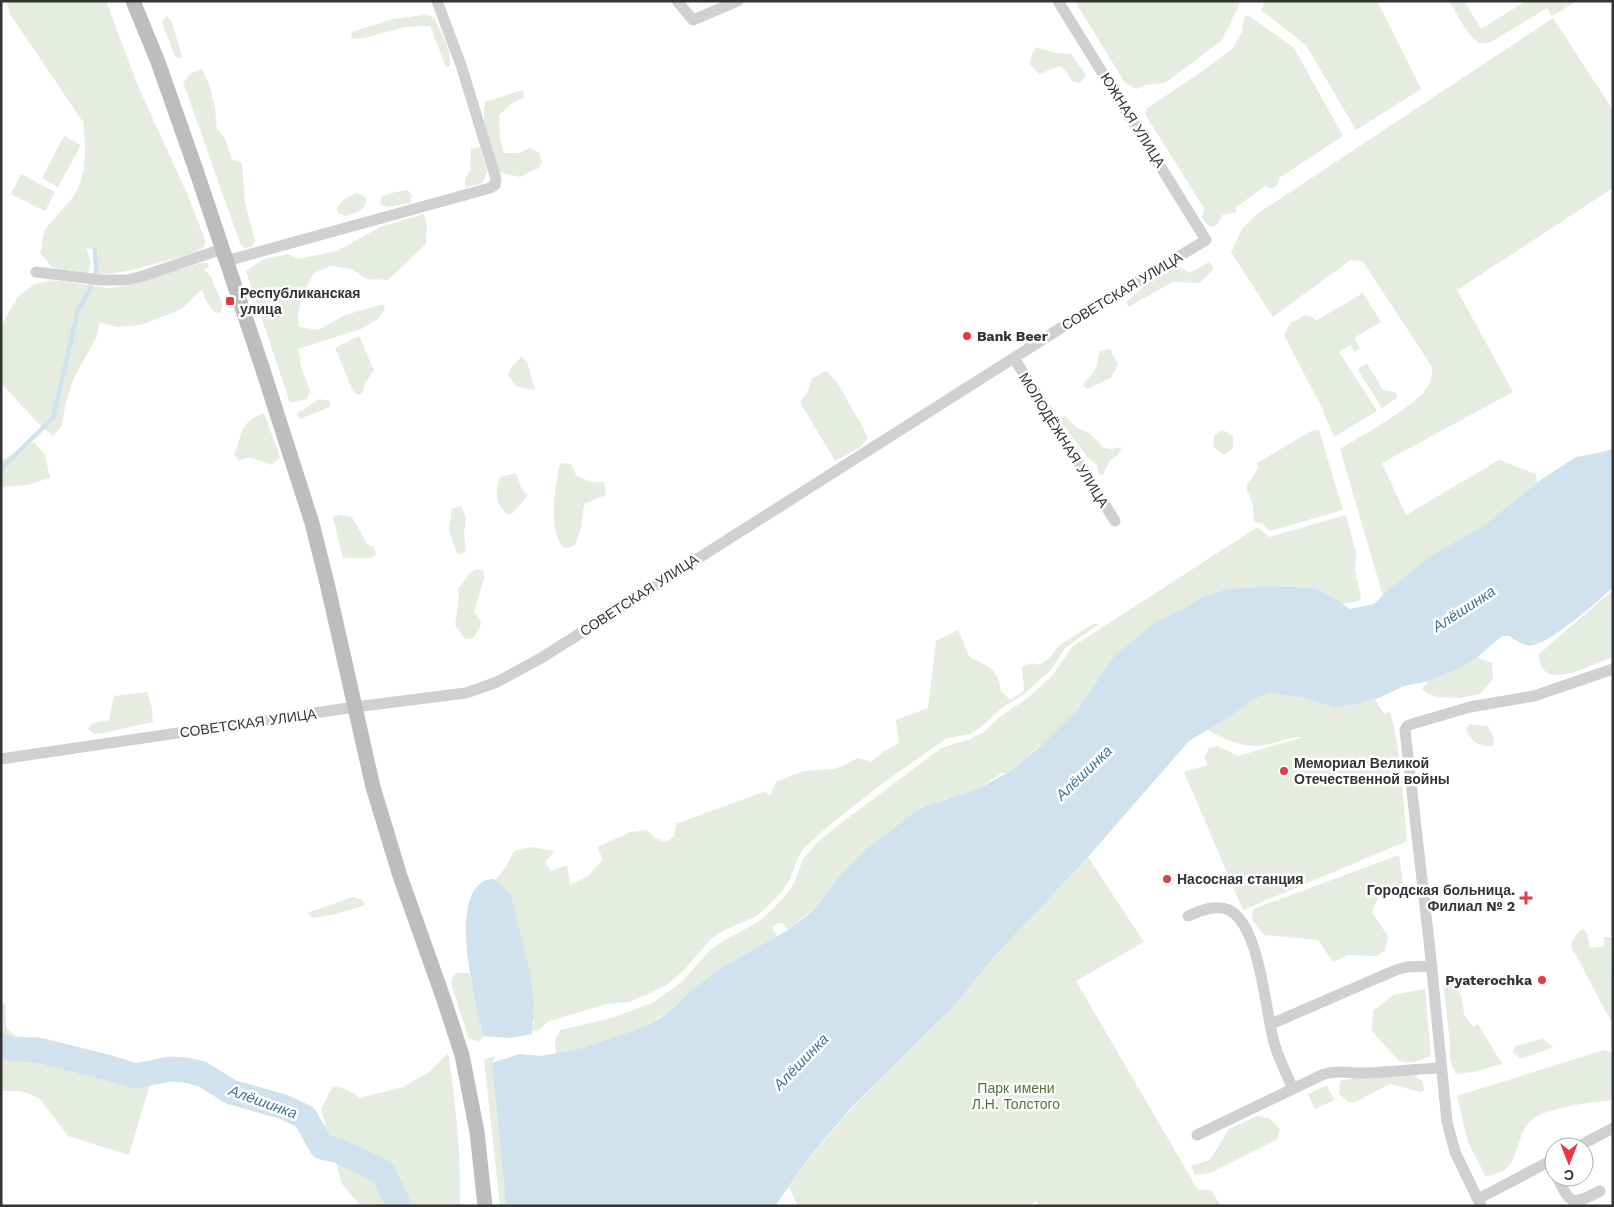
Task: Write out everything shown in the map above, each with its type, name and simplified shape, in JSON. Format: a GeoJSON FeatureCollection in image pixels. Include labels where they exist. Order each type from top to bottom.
{"type":"FeatureCollection","features":[{"type":"Feature","properties":{"kind":"main road"},"geometry":{"type":"LineString","coordinates":[[133,1],[177,117],[312,523],[380,810],[403,884],[459,1046],[469,1089],[485,1206]]}},
{"type":"Feature","properties":{"kind":"street"},"geometry":{"type":"LineString","coordinates":[[36,272],[101,280],[127,280],[495,186],[496,179],[461,65],[437,1]]}},
{"type":"Feature","properties":{"kind":"street"},"geometry":{"type":"LineString","coordinates":[[677,1],[693,20],[738,1]]}},
{"type":"Feature","properties":{"kind":"street","name":"ЮЖНАЯ УЛИЦА"},"geometry":{"type":"LineString","coordinates":[[1058,1],[1206,240]]}},
{"type":"Feature","properties":{"kind":"street","name":"СОВЕТСКАЯ УЛИЦА"},"geometry":{"type":"LineString","coordinates":[[1,759],[355,707],[466,693],[482,688],[543,657],[1014,358],[1206,240]]}},
{"type":"Feature","properties":{"kind":"street","name":"МОЛОДЁЖНАЯ УЛИЦА"},"geometry":{"type":"LineString","coordinates":[[1014,358],[1115,521]]}},
{"type":"Feature","properties":{"kind":"street"},"geometry":{"type":"LineString","coordinates":[[1544,1168],[1480,1202],[1452,1145],[1446,1115],[1432,966],[1405,734],[1407,726],[1470,707],[1534,696],[1613,669]]}},
{"type":"Feature","properties":{"kind":"street"},"geometry":{"type":"LineString","coordinates":[[1188,916],[1207,909],[1218,908],[1229,910],[1240,920],[1255,954],[1275,1045],[1293,1089]]}},
{"type":"Feature","properties":{"kind":"street"},"geometry":{"type":"LineString","coordinates":[[1271,1024],[1396,970],[1407,967],[1432,966]]}},
{"type":"Feature","properties":{"kind":"street"},"geometry":{"type":"LineString","coordinates":[[1197,1135],[1324,1074],[1337,1070],[1349,1073],[1366,1073],[1441,1068]]}},
{"type":"Feature","properties":{"kind":"street"},"geometry":{"type":"LineString","coordinates":[[1594,1138],[1613,1128]]}},
{"type":"Feature","properties":{"kind":"street"},"geometry":{"type":"LineString","coordinates":[[1562,1187],[1568,1198],[1574,1201],[1585,1202],[1600,1191]]}},
{"type":"Feature","properties":{"kind":"green space"},"geometry":{"type":"Polygon","coordinates":[[[6,1],[106,1],[138,86],[189,198],[205,240],[203,248],[181,257],[121,272],[105,274],[97,274],[98,250],[86,248],[91,262],[88,273],[53,268],[40,253],[45,230],[70,201],[80,183],[85,153],[83,122],[10,14],[6,1]]]}},
{"type":"Feature","properties":{"kind":"green space"},"geometry":{"type":"Polygon","coordinates":[[[1075,1],[1241,1],[1222,40],[1165,83],[1146,85],[1137,89],[1125,83],[1075,1]]]}},
{"type":"Feature","properties":{"kind":"green space"},"geometry":{"type":"Polygon","coordinates":[[[1265,1],[1377,1],[1421,89],[1356,130],[1306,45],[1261,10],[1265,1]]]}},
{"type":"Feature","properties":{"kind":"green space"},"geometry":{"type":"Polygon","coordinates":[[[1449,1],[1464,1],[1481,29],[1526,1],[1577,1],[1552,16],[1547,8],[1491,42],[1482,44],[1467,31],[1449,1]]]}},
{"type":"Feature","properties":{"kind":"green space"},"geometry":{"type":"Polygon","coordinates":[[[424,15],[434,17],[445,41],[450,59],[450,65],[446,67],[430,26],[404,27],[365,38],[351,39],[352,32],[393,19],[424,15]]]}},
{"type":"Feature","properties":{"kind":"green space"},"geometry":{"type":"Polygon","coordinates":[[[1248,15],[1294,48],[1343,136],[1279,178],[1277,185],[1272,189],[1265,186],[1235,208],[1237,212],[1222,215],[1214,227],[1208,225],[1202,218],[1204,208],[1145,114],[1146,109],[1233,48],[1242,32],[1244,18],[1248,15]]]}},
{"type":"Feature","properties":{"kind":"green space"},"geometry":{"type":"Polygon","coordinates":[[[166,16],[171,20],[182,56],[180,58],[175,57],[162,22],[166,16]]]}},
{"type":"Feature","properties":{"kind":"green space"},"geometry":{"type":"Polygon","coordinates":[[[1553,18],[1613,110],[1613,188],[1457,290],[1513,392],[1382,463],[1406,515],[1499,460],[1536,474],[1537,483],[1483,526],[1434,554],[1383,596],[1340,449],[1388,420],[1422,394],[1431,378],[1432,367],[1364,263],[1358,260],[1349,261],[1273,317],[1231,252],[1242,229],[1257,214],[1553,18]]]}},
{"type":"Feature","properties":{"kind":"green space"},"geometry":{"type":"Polygon","coordinates":[[[1036,47],[1054,53],[1071,54],[1086,75],[1080,83],[1072,81],[1060,66],[1039,74],[1030,64],[1036,47]]]}},
{"type":"Feature","properties":{"kind":"green space"},"geometry":{"type":"Polygon","coordinates":[[[202,69],[210,87],[217,129],[225,139],[232,159],[242,163],[245,203],[255,241],[252,247],[244,248],[240,243],[183,82],[191,73],[202,69]]]}},
{"type":"Feature","properties":{"kind":"green space"},"geometry":{"type":"Polygon","coordinates":[[[523,90],[524,97],[510,105],[499,115],[500,139],[504,153],[518,153],[530,148],[538,152],[542,161],[539,168],[520,177],[499,172],[488,137],[484,110],[485,102],[523,90]]]}},
{"type":"Feature","properties":{"kind":"green space"},"geometry":{"type":"Polygon","coordinates":[[[64,136],[81,145],[58,187],[42,178],[64,136]]]}},
{"type":"Feature","properties":{"kind":"green space"},"geometry":{"type":"Polygon","coordinates":[[[480,147],[487,172],[482,183],[465,188],[465,179],[470,170],[471,149],[480,147]]]}},
{"type":"Feature","properties":{"kind":"green space"},"geometry":{"type":"Polygon","coordinates":[[[21,174],[55,192],[45,211],[11,194],[21,174]]]}},
{"type":"Feature","properties":{"kind":"green space"},"geometry":{"type":"Polygon","coordinates":[[[408,190],[412,196],[410,203],[388,207],[380,204],[382,197],[391,193],[408,190]]]}},
{"type":"Feature","properties":{"kind":"green space"},"geometry":{"type":"Polygon","coordinates":[[[357,193],[366,198],[365,206],[357,212],[346,216],[338,213],[337,207],[344,199],[357,193]]]}},
{"type":"Feature","properties":{"kind":"green space"},"geometry":{"type":"Polygon","coordinates":[[[424,214],[427,225],[426,244],[388,280],[366,279],[352,269],[331,266],[314,273],[300,305],[299,327],[318,330],[345,315],[383,304],[385,309],[378,319],[361,329],[298,349],[302,370],[310,390],[307,399],[290,403],[246,271],[264,259],[288,254],[298,259],[337,251],[380,227],[424,214]]]}},
{"type":"Feature","properties":{"kind":"green space"},"geometry":{"type":"Polygon","coordinates":[[[1209,262],[1213,270],[1199,283],[1173,282],[1128,307],[1127,301],[1158,275],[1178,266],[1189,273],[1209,262]]]}},
{"type":"Feature","properties":{"kind":"green space"},"geometry":{"type":"Polygon","coordinates":[[[201,263],[208,263],[209,267],[204,269],[211,277],[223,305],[220,313],[214,312],[206,301],[202,289],[182,309],[141,325],[117,327],[99,322],[97,336],[73,380],[66,402],[62,425],[53,436],[37,422],[1,383],[1,326],[17,298],[29,288],[52,280],[109,288],[127,286],[201,263]]]}},
{"type":"Feature","properties":{"kind":"green space"},"geometry":{"type":"Polygon","coordinates":[[[1363,293],[1381,322],[1354,338],[1360,348],[1355,352],[1350,345],[1339,352],[1377,411],[1334,437],[1321,406],[1284,335],[1290,323],[1306,315],[1317,320],[1363,293]]]}},
{"type":"Feature","properties":{"kind":"green space"},"geometry":{"type":"Polygon","coordinates":[[[359,336],[374,370],[364,385],[363,392],[359,395],[354,393],[335,348],[359,336]]]}},
{"type":"Feature","properties":{"kind":"green space"},"geometry":{"type":"Polygon","coordinates":[[[1110,349],[1118,364],[1111,378],[1088,389],[1083,386],[1096,368],[1100,351],[1110,349]]]}},
{"type":"Feature","properties":{"kind":"green space"},"geometry":{"type":"Polygon","coordinates":[[[521,357],[527,362],[535,390],[517,387],[508,375],[511,368],[521,357]]]}},
{"type":"Feature","properties":{"kind":"green space"},"geometry":{"type":"Polygon","coordinates":[[[1367,363],[1383,390],[1397,394],[1397,398],[1382,408],[1358,370],[1367,363]]]}},
{"type":"Feature","properties":{"kind":"green space"},"geometry":{"type":"Polygon","coordinates":[[[826,371],[839,386],[868,438],[859,448],[835,461],[800,402],[807,393],[812,378],[826,371]]]}},
{"type":"Feature","properties":{"kind":"green space"},"geometry":{"type":"Polygon","coordinates":[[[319,399],[330,401],[330,407],[300,419],[297,414],[319,399]]]}},
{"type":"Feature","properties":{"kind":"green space"},"geometry":{"type":"Polygon","coordinates":[[[264,413],[280,457],[271,465],[250,458],[239,461],[234,454],[243,429],[249,421],[264,413]]]}},
{"type":"Feature","properties":{"kind":"green space"},"geometry":{"type":"Polygon","coordinates":[[[1065,416],[1077,428],[1089,433],[1104,448],[1122,447],[1118,455],[1110,460],[1103,475],[1099,474],[1097,465],[1088,458],[1058,418],[1065,416]]]}},
{"type":"Feature","properties":{"kind":"green space"},"geometry":{"type":"Polygon","coordinates":[[[1223,430],[1233,436],[1233,448],[1224,455],[1213,446],[1214,435],[1223,430]]]}},
{"type":"Feature","properties":{"kind":"green space"},"geometry":{"type":"Polygon","coordinates":[[[1313,430],[1319,430],[1343,510],[1270,531],[1262,523],[1254,522],[1253,506],[1246,487],[1258,468],[1257,463],[1313,430]]]}},
{"type":"Feature","properties":{"kind":"green space"},"geometry":{"type":"Polygon","coordinates":[[[34,442],[45,455],[50,478],[27,485],[1,487],[1,461],[34,442]]]}},
{"type":"Feature","properties":{"kind":"green space"},"geometry":{"type":"Polygon","coordinates":[[[560,463],[571,464],[576,475],[591,482],[604,482],[606,495],[584,504],[581,527],[575,545],[567,548],[562,547],[555,527],[554,517],[560,463]]]}},
{"type":"Feature","properties":{"kind":"green space"},"geometry":{"type":"Polygon","coordinates":[[[516,473],[522,490],[528,495],[512,514],[507,514],[498,501],[498,482],[500,477],[516,473]]]}},
{"type":"Feature","properties":{"kind":"green space"},"geometry":{"type":"Polygon","coordinates":[[[461,506],[466,518],[464,534],[466,552],[460,554],[457,553],[449,530],[452,509],[461,506]]]}},
{"type":"Feature","properties":{"kind":"green space"},"geometry":{"type":"Polygon","coordinates":[[[340,515],[352,517],[367,544],[374,547],[376,555],[370,558],[343,558],[333,517],[340,515]]]}},
{"type":"Feature","properties":{"kind":"green space"},"geometry":{"type":"Polygon","coordinates":[[[1346,515],[1356,553],[1355,570],[1361,598],[1359,601],[1341,604],[1336,599],[1315,588],[1273,586],[1227,589],[1202,597],[1114,656],[1079,708],[1043,743],[1009,772],[1002,773],[977,789],[918,809],[869,847],[838,878],[817,906],[788,930],[783,923],[773,926],[773,930],[777,935],[774,938],[724,966],[688,993],[675,1007],[646,1026],[582,1048],[556,1054],[555,1040],[560,1030],[612,1018],[654,1002],[682,982],[709,951],[758,922],[773,909],[790,890],[803,859],[818,842],[940,749],[968,740],[984,732],[1001,716],[1029,697],[1053,675],[1072,647],[1256,528],[1269,537],[1346,515]]]}},
{"type":"Feature","properties":{"kind":"green space"},"geometry":{"type":"Polygon","coordinates":[[[477,569],[483,570],[484,578],[474,612],[481,622],[473,638],[465,639],[455,625],[459,598],[458,589],[470,573],[477,569]]]}},
{"type":"Feature","properties":{"kind":"green space"},"geometry":{"type":"Polygon","coordinates":[[[1613,590],[1613,657],[1568,674],[1557,675],[1548,673],[1541,666],[1539,654],[1613,590]]]}},
{"type":"Feature","properties":{"kind":"green space"},"geometry":{"type":"Polygon","coordinates":[[[1093,624],[1099,624],[1065,648],[1051,670],[1023,695],[1003,707],[981,727],[970,734],[947,738],[883,783],[832,823],[806,846],[798,857],[790,879],[781,893],[757,916],[712,938],[684,970],[668,984],[629,1002],[607,1004],[547,1022],[538,1031],[532,1030],[534,1023],[495,880],[505,868],[514,851],[530,847],[555,851],[545,862],[551,871],[567,865],[570,885],[588,876],[603,859],[597,847],[630,832],[647,830],[655,838],[665,842],[674,837],[676,824],[766,791],[770,796],[776,782],[804,771],[835,769],[858,758],[871,762],[883,752],[899,743],[896,720],[928,708],[936,641],[958,630],[970,658],[992,669],[998,678],[1001,692],[1011,700],[1024,690],[1022,667],[1032,663],[1038,665],[1049,659],[1058,646],[1093,624]]]}},
{"type":"Feature","properties":{"kind":"green space"},"geometry":{"type":"Polygon","coordinates":[[[1477,657],[1492,663],[1493,679],[1480,694],[1460,698],[1439,697],[1428,694],[1422,688],[1429,681],[1456,670],[1477,657]]]}},
{"type":"Feature","properties":{"kind":"green space"},"geometry":{"type":"Polygon","coordinates":[[[147,692],[152,708],[153,722],[94,734],[88,729],[93,723],[109,720],[114,696],[147,692]]]}},
{"type":"Feature","properties":{"kind":"green space"},"geometry":{"type":"Polygon","coordinates":[[[1271,693],[1296,696],[1335,707],[1358,704],[1375,699],[1384,714],[1390,712],[1400,760],[1407,841],[1243,910],[1184,772],[1208,765],[1204,757],[1209,748],[1217,746],[1238,756],[1303,737],[1249,746],[1221,737],[1207,730],[1256,698],[1271,693]]]}},
{"type":"Feature","properties":{"kind":"green space"},"geometry":{"type":"Polygon","coordinates":[[[1469,724],[1488,726],[1494,738],[1493,746],[1483,746],[1476,743],[1466,729],[1469,724]]]}},
{"type":"Feature","properties":{"kind":"green space"},"geometry":{"type":"Polygon","coordinates":[[[1399,855],[1404,889],[1383,885],[1372,913],[1388,936],[1385,951],[1376,956],[1348,955],[1333,962],[1318,940],[1264,935],[1252,920],[1253,909],[1399,855]]]}},
{"type":"Feature","properties":{"kind":"green space","name":"Парк имени Л.Н. Толстого"},"geometry":{"type":"Polygon","coordinates":[[[1088,857],[1144,942],[1076,981],[1198,1190],[1211,1190],[1221,1206],[1039,1206],[1036,1201],[1028,1206],[798,1206],[789,1187],[810,1157],[854,1106],[952,1008],[994,957],[1088,857]]]}},
{"type":"Feature","properties":{"kind":"green space"},"geometry":{"type":"Polygon","coordinates":[[[353,897],[363,900],[365,905],[336,914],[313,918],[307,913],[353,897]]]}},
{"type":"Feature","properties":{"kind":"green space"},"geometry":{"type":"Polygon","coordinates":[[[1583,929],[1587,933],[1590,948],[1604,946],[1604,937],[1611,937],[1613,1025],[1571,946],[1575,936],[1583,929]]]}},
{"type":"Feature","properties":{"kind":"green space"},"geometry":{"type":"Polygon","coordinates":[[[455,973],[469,973],[483,1036],[480,1041],[469,1039],[451,983],[455,973]]]}},
{"type":"Feature","properties":{"kind":"green space"},"geometry":{"type":"Polygon","coordinates":[[[1451,979],[1461,994],[1464,1014],[1473,1027],[1478,1024],[1502,1064],[1474,1072],[1457,1074],[1455,1071],[1450,1059],[1450,1042],[1443,983],[1451,979]]]}},
{"type":"Feature","properties":{"kind":"green space"},"geometry":{"type":"Polygon","coordinates":[[[1425,989],[1431,1056],[1415,1062],[1402,1062],[1372,1031],[1373,1011],[1393,995],[1425,989]]]}},
{"type":"Feature","properties":{"kind":"green space"},"geometry":{"type":"Polygon","coordinates":[[[1,1001],[5,1004],[7,1029],[30,1048],[94,1066],[152,1077],[129,1155],[68,1136],[40,1099],[21,1091],[1,1091],[1,1001]]]}},
{"type":"Feature","properties":{"kind":"green space"},"geometry":{"type":"Polygon","coordinates":[[[1543,1039],[1553,1047],[1524,1058],[1520,1058],[1513,1053],[1515,1046],[1543,1039]]]}},
{"type":"Feature","properties":{"kind":"green space"},"geometry":{"type":"Polygon","coordinates":[[[1604,1050],[1613,1053],[1613,1100],[1561,1108],[1534,1118],[1524,1129],[1509,1165],[1504,1170],[1486,1177],[1468,1142],[1457,1096],[1604,1050]]]}},
{"type":"Feature","properties":{"kind":"green space"},"geometry":{"type":"Polygon","coordinates":[[[448,1053],[457,1129],[460,1206],[361,1206],[342,1184],[321,1109],[333,1086],[348,1090],[360,1098],[403,1087],[429,1072],[448,1053]]]}},
{"type":"Feature","properties":{"kind":"green space"},"geometry":{"type":"Polygon","coordinates":[[[495,1056],[492,1063],[506,1206],[500,1206],[484,1060],[495,1056]]]}},
{"type":"Feature","properties":{"kind":"green space"},"geometry":{"type":"Polygon","coordinates":[[[1411,1074],[1420,1080],[1424,1090],[1420,1092],[1390,1084],[1355,1102],[1349,1102],[1339,1094],[1340,1081],[1359,1077],[1411,1074]]]}},
{"type":"Feature","properties":{"kind":"green space"},"geometry":{"type":"Polygon","coordinates":[[[1327,1085],[1334,1100],[1315,1109],[1308,1094],[1327,1085]]]}},
{"type":"Feature","properties":{"kind":"green space"},"geometry":{"type":"Polygon","coordinates":[[[1257,1116],[1269,1118],[1280,1129],[1278,1139],[1210,1173],[1195,1175],[1191,1166],[1210,1160],[1229,1129],[1257,1116]]]}},
{"type":"Feature","properties":{"kind":"water"},"geometry":{"type":"Polygon","coordinates":[[[1613,449],[1613,587],[1563,629],[1534,645],[1518,642],[1509,636],[1502,636],[1475,659],[1456,670],[1429,681],[1404,686],[1381,697],[1358,704],[1335,707],[1299,697],[1271,693],[1256,698],[1189,741],[1088,857],[994,957],[952,1008],[852,1107],[811,1155],[775,1206],[506,1206],[492,1063],[519,1054],[542,1056],[582,1048],[646,1026],[660,1018],[675,1007],[688,993],[724,966],[788,930],[809,914],[838,878],[869,847],[918,809],[977,789],[1009,772],[1036,750],[1079,708],[1114,656],[1159,620],[1182,610],[1202,597],[1227,589],[1270,586],[1315,588],[1350,609],[1374,604],[1389,589],[1434,554],[1483,526],[1542,479],[1576,457],[1613,449]]]}},
{"type":"Feature","properties":{"kind":"water"},"geometry":{"type":"Polygon","coordinates":[[[493,879],[510,893],[530,973],[534,1004],[532,1034],[510,1038],[483,1036],[468,955],[467,911],[472,894],[483,881],[493,879]]]}},
{"type":"Feature","properties":{"kind":"waterway"},"geometry":{"type":"LineString","coordinates":[[1,469],[53,418],[78,310],[88,293],[96,271],[95,249]]}},
{"type":"Feature","properties":{"kind":"waterway","name":"Алёшинка"},"geometry":{"type":"LineString","coordinates":[[1,1046],[12,1049],[38,1050],[135,1076],[170,1069],[202,1074],[231,1092],[284,1107],[305,1117],[322,1147],[339,1151],[383,1172],[399,1206]]}},
{"type":"Feature","properties":{"kind":"place","name":"Республиканская улица"},"geometry":{"type":"Point","coordinates":[230,301]}},
{"type":"Feature","properties":{"kind":"place","name":"Bank Beer"},"geometry":{"type":"Point","coordinates":[967,336]}},
{"type":"Feature","properties":{"kind":"place","name":"Мемориал Великой Отечественной войны"},"geometry":{"type":"Point","coordinates":[1284,771]}},
{"type":"Feature","properties":{"kind":"place","name":"Насосная станция"},"geometry":{"type":"Point","coordinates":[1167,879]}},
{"type":"Feature","properties":{"kind":"place","name":"Городская больница. Филиал № 2"},"geometry":{"type":"Point","coordinates":[1526,898]}},
{"type":"Feature","properties":{"kind":"place","name":"Pyaterochka"},"geometry":{"type":"Point","coordinates":[1542,980]}}]}
